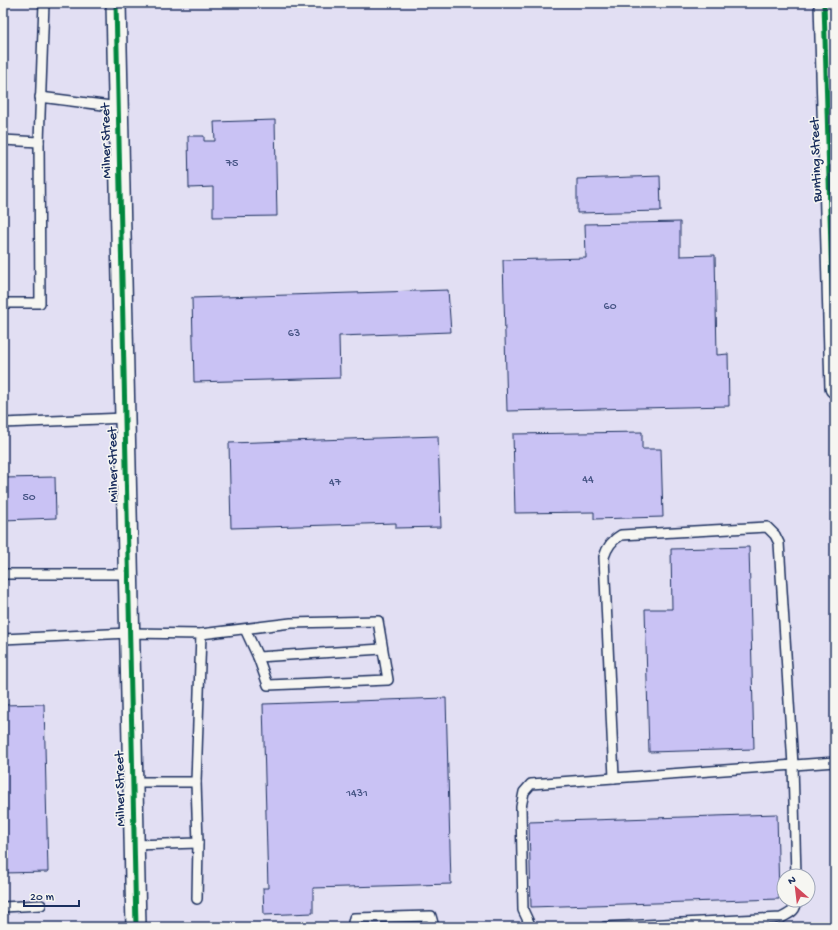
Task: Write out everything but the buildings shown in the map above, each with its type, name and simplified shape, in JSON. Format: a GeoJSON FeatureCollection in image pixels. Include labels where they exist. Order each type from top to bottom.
{"type":"FeatureCollection","features":[{"type":"Feature","properties":{"kind":"street","name":"Milner Street"},"geometry":{"type":"LineString","coordinates":[[116,3],[136,927]]}},
{"type":"Feature","properties":{"kind":"street","name":"Bunting Street"},"geometry":{"type":"LineString","coordinates":[[824,3],[830,73],[835,388]]}},
{"type":"Feature","properties":{"kind":"lane"},"geometry":{"type":"LineString","coordinates":[[3,303],[40,303],[39,142],[44,3]]}},
{"type":"Feature","properties":{"kind":"lane"},"geometry":{"type":"LineString","coordinates":[[40,97],[119,107]]}},
{"type":"Feature","properties":{"kind":"lane"},"geometry":{"type":"LineString","coordinates":[[3,140],[39,142]]}},
{"type":"Feature","properties":{"kind":"lane"},"geometry":{"type":"LineString","coordinates":[[3,423],[125,418]]}},
{"type":"Feature","properties":{"kind":"lane"},"geometry":{"type":"LineString","coordinates":[[614,778],[604,557],[607,549],[616,537],[622,535],[767,527],[775,535],[778,543],[793,765],[796,868]]}},
{"type":"Feature","properties":{"kind":"lane"},"geometry":{"type":"LineString","coordinates":[[3,574],[128,574]]}},
{"type":"Feature","properties":{"kind":"lane"},"geometry":{"type":"LineString","coordinates":[[3,639],[129,633],[201,634],[291,623],[378,621],[388,680],[268,685],[246,629]]}},
{"type":"Feature","properties":{"kind":"lane"},"geometry":{"type":"LineString","coordinates":[[197,899],[198,844],[196,782],[201,634]]}},
{"type":"Feature","properties":{"kind":"lane"},"geometry":{"type":"LineString","coordinates":[[258,657],[382,649]]}},
{"type":"Feature","properties":{"kind":"lane"},"geometry":{"type":"LineString","coordinates":[[531,927],[523,910],[521,807],[524,792],[531,784],[835,762]]}},
{"type":"Feature","properties":{"kind":"lane"},"geometry":{"type":"LineString","coordinates":[[132,782],[196,782]]}},
{"type":"Feature","properties":{"kind":"lane"},"geometry":{"type":"LineString","coordinates":[[134,844],[198,844]]}},
{"type":"Feature","properties":{"kind":"lane"},"geometry":{"type":"LineString","coordinates":[[3,906],[41,905]]}},
{"type":"Feature","properties":{"kind":"lane"},"geometry":{"type":"LineString","coordinates":[[605,927],[781,918],[792,912],[795,908]]}},
{"type":"Feature","properties":{"kind":"lane"},"geometry":{"type":"LineString","coordinates":[[352,927],[354,918],[431,916],[434,927]]}},
{"type":"Feature","properties":{"kind":"shaded area"},"geometry":{"type":"Polygon","coordinates":[[[3,3],[835,3],[835,927],[3,927],[3,3]]]}},
{"type":"Feature","properties":{"kind":"cycle path"},"geometry":{"type":"LineString","coordinates":[[116,3],[136,927]]}},
{"type":"Feature","properties":{"kind":"cycle path"},"geometry":{"type":"LineString","coordinates":[[824,3],[835,388]]}}]}
